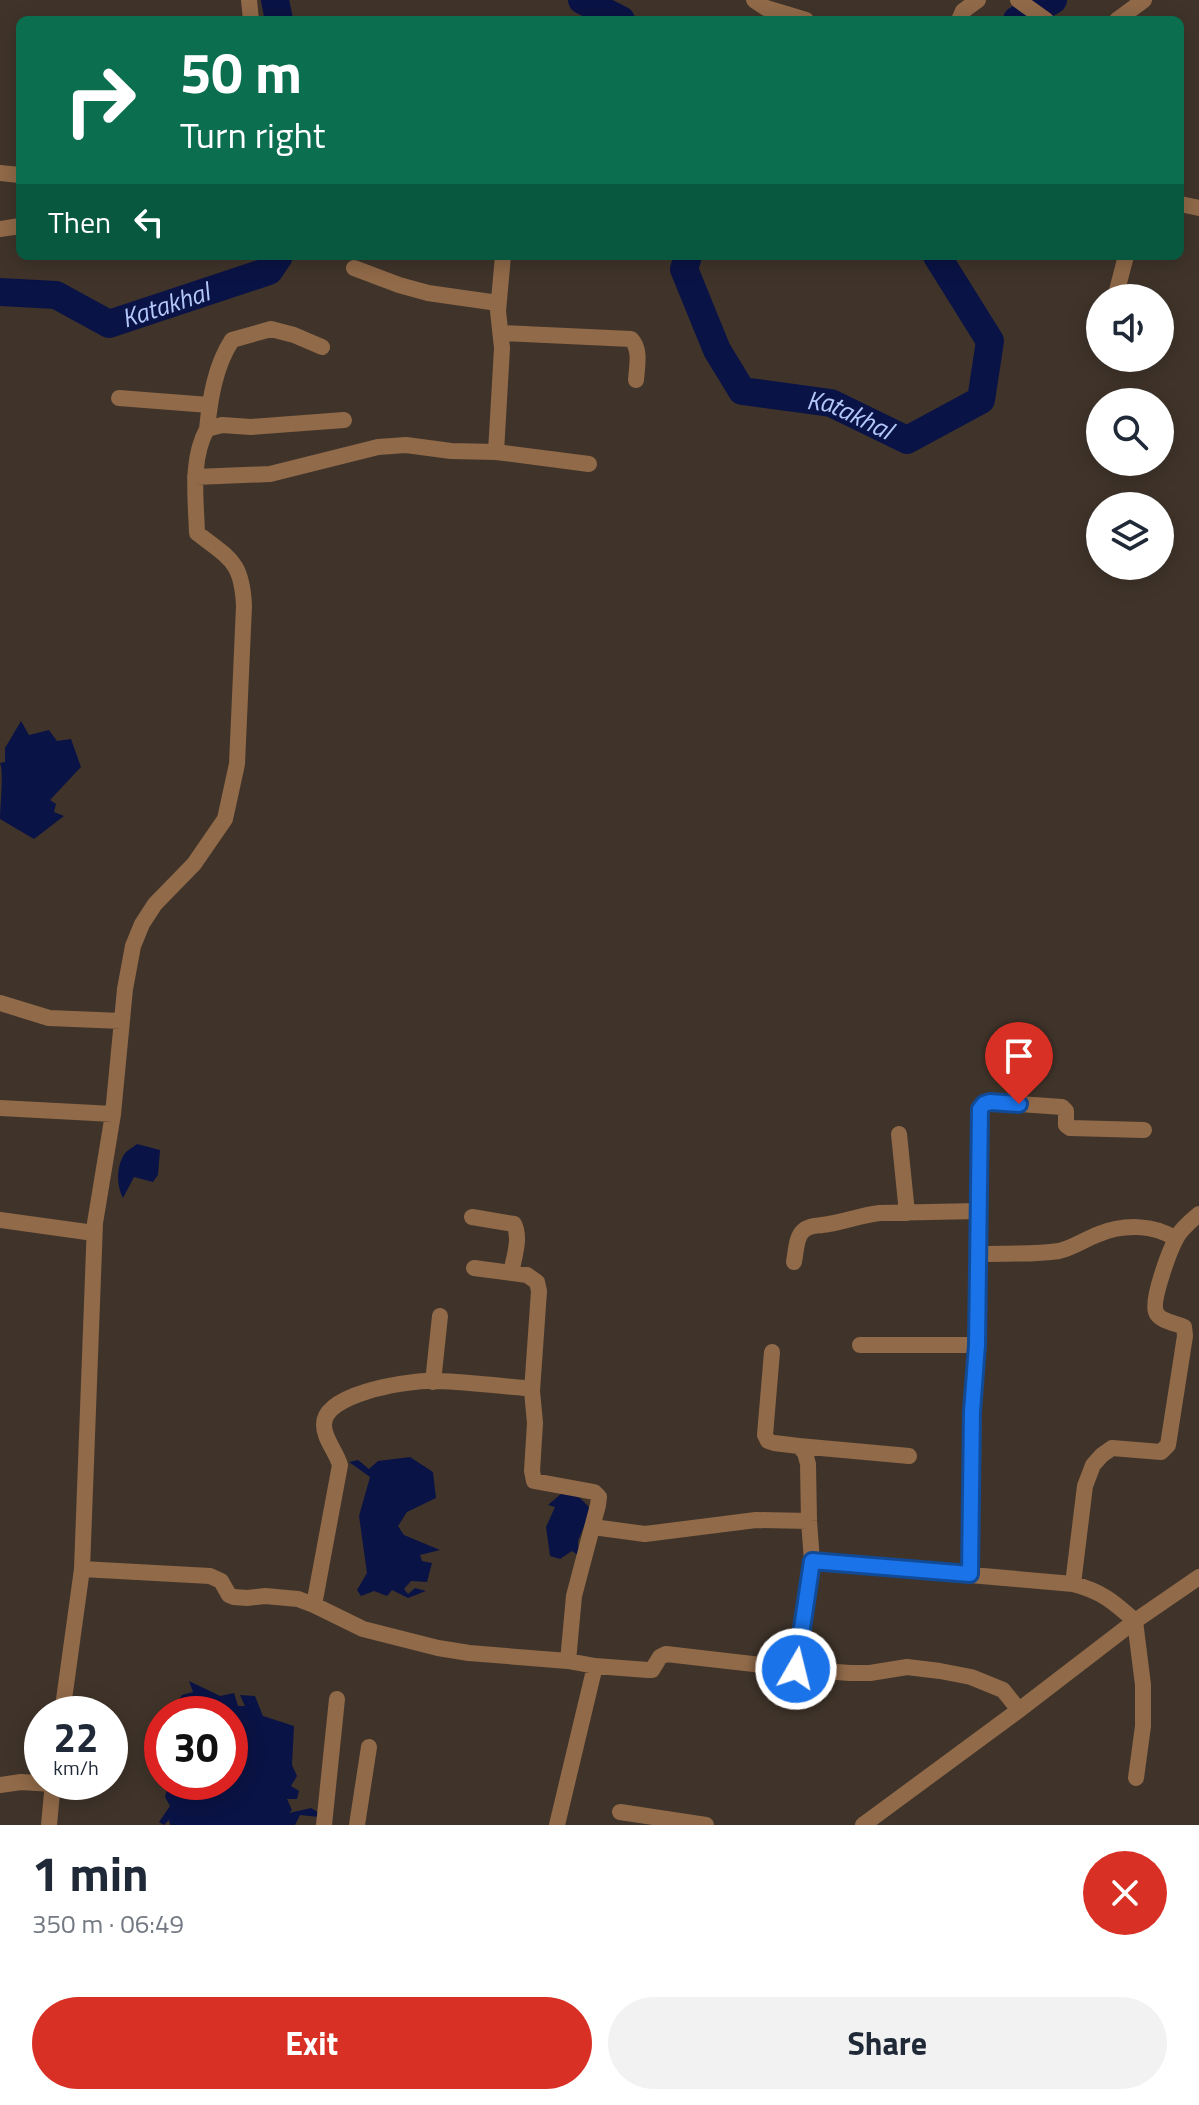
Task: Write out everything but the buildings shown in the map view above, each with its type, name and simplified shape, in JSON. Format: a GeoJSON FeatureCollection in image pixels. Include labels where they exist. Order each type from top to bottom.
{"type":"FeatureCollection","features":[{"type":"Feature","properties":{"kind":"street"},"geometry":{"type":"LineString","coordinates":[[754,0],[766,8],[793,16]]}},
{"type":"Feature","properties":{"kind":"street"},"geometry":{"type":"LineString","coordinates":[[961,16],[978,0]]}},
{"type":"Feature","properties":{"kind":"street"},"geometry":{"type":"LineString","coordinates":[[1018,0],[1040,16]]}},
{"type":"Feature","properties":{"kind":"street"},"geometry":{"type":"LineString","coordinates":[[1122,16],[1144,0]]}},
{"type":"Feature","properties":{"kind":"street"},"geometry":{"type":"LineString","coordinates":[[496,452],[501,333],[498,303],[503,260]]}},
{"type":"Feature","properties":{"kind":"street"},"geometry":{"type":"LineString","coordinates":[[1119,284],[1125,260]]}},
{"type":"Feature","properties":{"kind":"street"},"geometry":{"type":"LineString","coordinates":[[354,268],[428,293],[498,303]]}},
{"type":"Feature","properties":{"kind":"street"},"geometry":{"type":"LineString","coordinates":[[64,1696],[82,1569],[94,1233],[113,1114],[125,989],[133,946],[155,904],[194,864],[225,819],[237,764],[243,584],[235,563],[197,533],[195,477],[200,442],[207,429],[210,396],[217,373],[232,340],[271,329],[322,347]]}},
{"type":"Feature","properties":{"kind":"street"},"geometry":{"type":"LineString","coordinates":[[501,333],[631,339],[637,349],[636,380]]}},
{"type":"Feature","properties":{"kind":"street"},"geometry":{"type":"LineString","coordinates":[[119,398],[209,405]]}},
{"type":"Feature","properties":{"kind":"street"},"geometry":{"type":"LineString","coordinates":[[207,429],[222,425],[251,427],[344,420]]}},
{"type":"Feature","properties":{"kind":"street"},"geometry":{"type":"LineString","coordinates":[[195,477],[270,474],[378,447],[406,445],[589,464]]}},
{"type":"Feature","properties":{"kind":"street"},"geometry":{"type":"LineString","coordinates":[[0,1003],[49,1018],[122,1021]]}},
{"type":"Feature","properties":{"kind":"street"},"geometry":{"type":"LineString","coordinates":[[970,1574],[980,1109],[990,1102],[1062,1107],[1066,1111],[1066,1125],[1070,1128],[1144,1130]]}},
{"type":"Feature","properties":{"kind":"street"},"geometry":{"type":"LineString","coordinates":[[0,1108],[113,1114]]}},
{"type":"Feature","properties":{"kind":"street"},"geometry":{"type":"LineString","coordinates":[[899,1134],[907,1213]]}},
{"type":"Feature","properties":{"kind":"street"},"geometry":{"type":"LineString","coordinates":[[794,1262],[798,1238],[807,1228],[841,1223],[870,1214],[979,1211]]}},
{"type":"Feature","properties":{"kind":"street"},"geometry":{"type":"LineString","coordinates":[[1073,1584],[1085,1486],[1093,1465],[1112,1448],[1161,1452],[1168,1445],[1185,1336],[1184,1327],[1161,1319],[1156,1313],[1155,1301],[1176,1239],[1199,1214]]}},
{"type":"Feature","properties":{"kind":"street"},"geometry":{"type":"LineString","coordinates":[[472,1217],[514,1224],[517,1241],[511,1273]]}},
{"type":"Feature","properties":{"kind":"street"},"geometry":{"type":"LineString","coordinates":[[0,1220],[94,1233]]}},
{"type":"Feature","properties":{"kind":"street"},"geometry":{"type":"LineString","coordinates":[[978,1254],[1059,1251],[1100,1233],[1130,1227],[1155,1229],[1176,1239]]}},
{"type":"Feature","properties":{"kind":"street"},"geometry":{"type":"LineString","coordinates":[[474,1268],[527,1275],[537,1282],[539,1291],[532,1391],[534,1481],[594,1492],[599,1497],[574,1596],[568,1661]]}},
{"type":"Feature","properties":{"kind":"street"},"geometry":{"type":"LineString","coordinates":[[433,1382],[440,1316]]}},
{"type":"Feature","properties":{"kind":"street"},"geometry":{"type":"LineString","coordinates":[[860,1345],[977,1345]]}},
{"type":"Feature","properties":{"kind":"street"},"geometry":{"type":"LineString","coordinates":[[772,1352],[765,1435],[768,1441],[909,1456]]}},
{"type":"Feature","properties":{"kind":"street"},"geometry":{"type":"LineString","coordinates":[[314,1605],[340,1465],[324,1425],[328,1411],[343,1399],[395,1385],[433,1382],[526,1388],[532,1391]]}},
{"type":"Feature","properties":{"kind":"street"},"geometry":{"type":"LineString","coordinates":[[796,1669],[812,1561],[808,1464],[799,1446]]}},
{"type":"Feature","properties":{"kind":"street"},"geometry":{"type":"LineString","coordinates":[[593,1527],[645,1534],[756,1520],[809,1521]]}},
{"type":"Feature","properties":{"kind":"street"},"geometry":{"type":"LineString","coordinates":[[812,1561],[1073,1584],[1095,1590],[1111,1600],[1135,1621],[1143,1697],[1143,1726],[1136,1778]]}},
{"type":"Feature","properties":{"kind":"street"},"geometry":{"type":"LineString","coordinates":[[82,1569],[210,1576],[221,1581],[229,1595],[234,1597],[298,1599],[353,1626],[469,1653],[652,1670],[660,1657],[666,1654],[796,1669],[870,1673],[921,1667],[971,1677],[1003,1690],[1019,1710]]}},
{"type":"Feature","properties":{"kind":"street"},"geometry":{"type":"LineString","coordinates":[[863,1825],[1135,1621],[1199,1577]]}},
{"type":"Feature","properties":{"kind":"street"},"geometry":{"type":"LineString","coordinates":[[557,1825],[595,1666]]}},
{"type":"Feature","properties":{"kind":"street"},"geometry":{"type":"LineString","coordinates":[[324,1825],[337,1699]]}},
{"type":"Feature","properties":{"kind":"street"},"geometry":{"type":"LineString","coordinates":[[357,1825],[369,1747]]}},
{"type":"Feature","properties":{"kind":"street"},"geometry":{"type":"LineString","coordinates":[[0,1785],[24,1782]]}},
{"type":"Feature","properties":{"kind":"street"},"geometry":{"type":"LineString","coordinates":[[49,1825],[51,1800]]}},
{"type":"Feature","properties":{"kind":"street"},"geometry":{"type":"LineString","coordinates":[[620,1812],[706,1825]]}},
{"type":"Feature","properties":{"kind":"shaded area"},"geometry":{"type":"Polygon","coordinates":[[[21,721],[29,735],[49,730],[57,741],[71,739],[81,767],[50,800],[56,804],[54,812],[64,816],[34,839],[0,819],[0,763],[5,762],[5,748],[21,721]]]}},
{"type":"Feature","properties":{"kind":"shaded area"},"geometry":{"type":"Polygon","coordinates":[[[137,1144],[160,1150],[158,1175],[153,1182],[134,1177],[123,1198],[118,1181],[120,1163],[126,1152],[137,1144]]]}},
{"type":"Feature","properties":{"kind":"shaded area"},"geometry":{"type":"Polygon","coordinates":[[[410,1457],[433,1472],[436,1498],[407,1512],[398,1526],[404,1535],[440,1550],[420,1555],[422,1561],[432,1563],[427,1582],[411,1581],[404,1589],[408,1594],[415,1588],[426,1591],[408,1598],[392,1590],[387,1596],[374,1591],[361,1596],[357,1590],[367,1573],[359,1516],[370,1477],[349,1462],[358,1460],[369,1469],[378,1461],[410,1457]]]}},
{"type":"Feature","properties":{"kind":"shaded area"},"geometry":{"type":"Polygon","coordinates":[[[562,1493],[579,1497],[591,1509],[578,1541],[579,1556],[572,1551],[560,1559],[550,1556],[546,1527],[555,1507],[548,1505],[562,1493]]]}},
{"type":"Feature","properties":{"kind":"shaded area"},"geometry":{"type":"Polygon","coordinates":[[[189,1681],[220,1696],[181,1696],[193,1692],[189,1681]]]}},
{"type":"Feature","properties":{"kind":"shaded area"},"geometry":{"type":"Polygon","coordinates":[[[240,1695],[255,1696],[263,1716],[294,1726],[292,1765],[297,1776],[291,1786],[299,1791],[297,1799],[287,1799],[292,1810],[289,1813],[311,1808],[328,1818],[300,1815],[295,1825],[170,1825],[169,1820],[164,1825],[159,1822],[170,1806],[167,1800],[248,1800],[248,1696],[240,1695]]]}},
{"type":"Feature","properties":{"kind":"waterway","name":"Katakhal"},"geometry":{"type":"LineString","coordinates":[[275,0],[278,16]]}},
{"type":"Feature","properties":{"kind":"waterway","name":"Katakhal"},"geometry":{"type":"LineString","coordinates":[[582,0],[613,16]]}},
{"type":"Feature","properties":{"kind":"waterway","name":"Katakhal"},"geometry":{"type":"LineString","coordinates":[[1024,16],[1053,0]]}},
{"type":"Feature","properties":{"kind":"waterway","name":"Katakhal"},"geometry":{"type":"LineString","coordinates":[[0,292],[56,295],[109,324],[269,271],[276,260]]}},
{"type":"Feature","properties":{"kind":"waterway","name":"Katakhal"},"geometry":{"type":"LineString","coordinates":[[687,260],[684,269],[717,350],[742,391],[831,403],[907,440],[981,400],[990,341],[939,260]]}},
{"type":"Feature","properties":{"kind":"route"},"geometry":{"type":"LineString","coordinates":[[796,1669],[812,1561],[970,1574],[980,1109],[990,1102],[1019,1104]]}}]}
